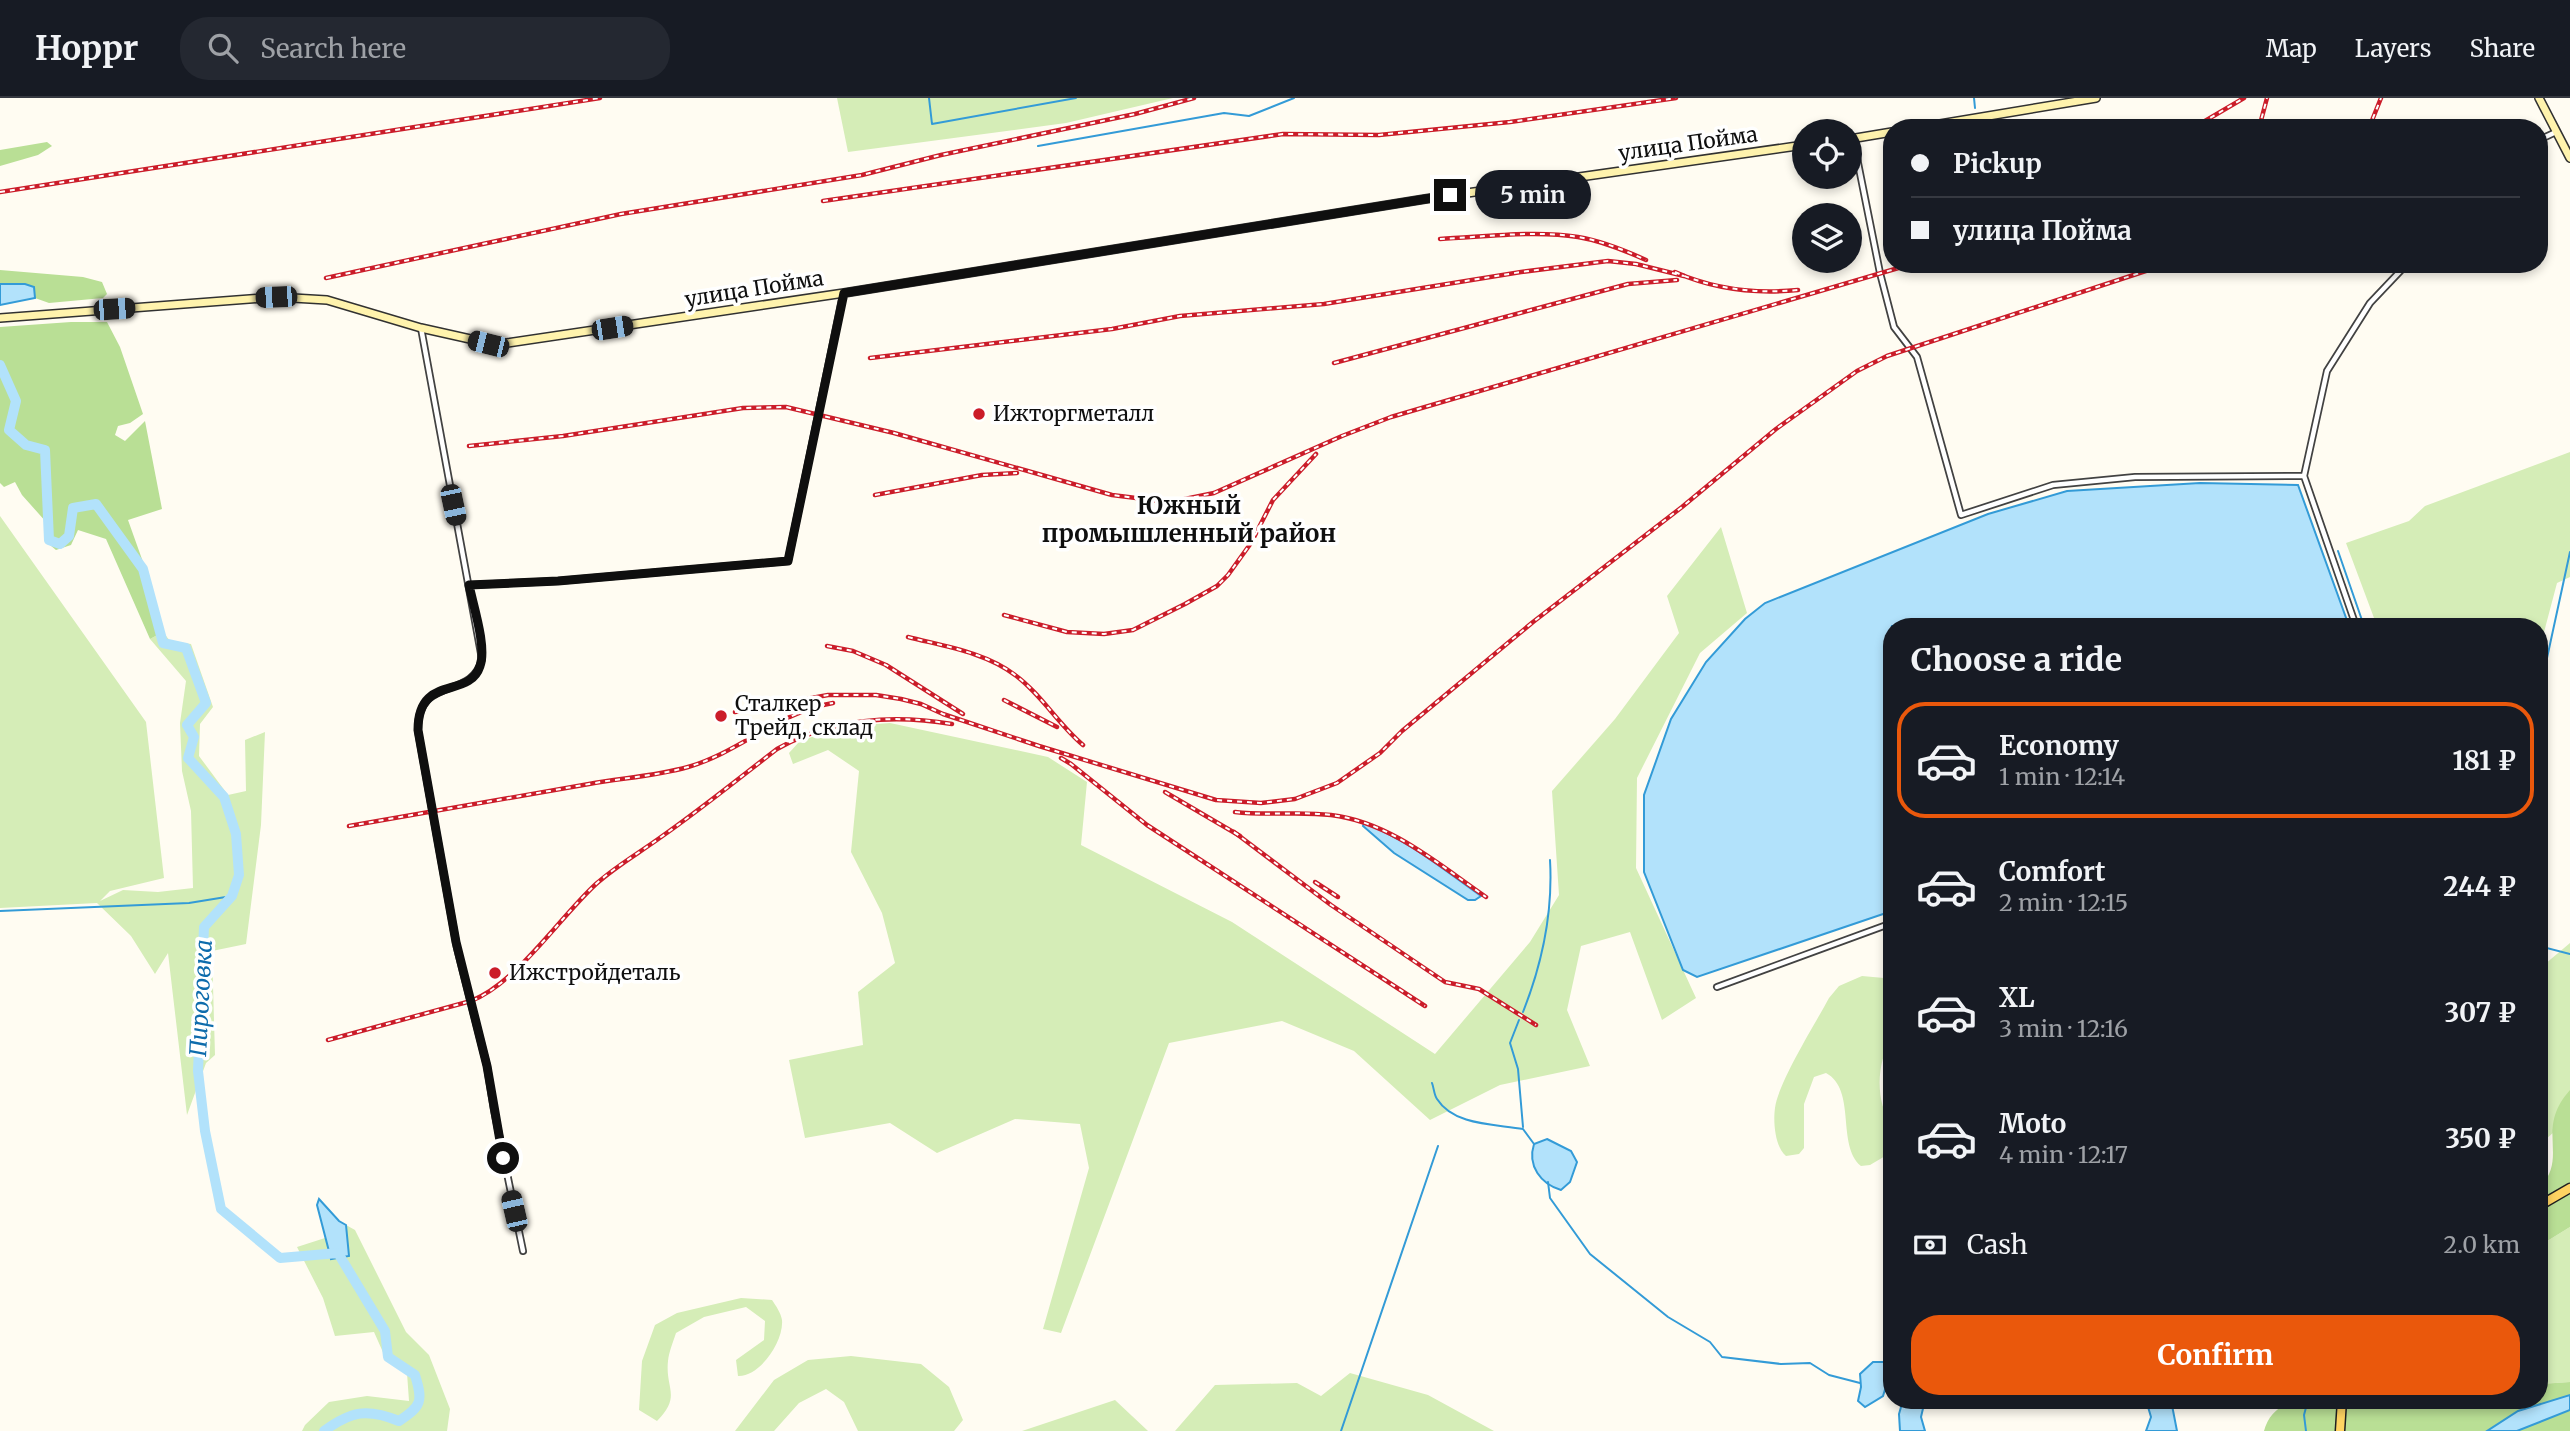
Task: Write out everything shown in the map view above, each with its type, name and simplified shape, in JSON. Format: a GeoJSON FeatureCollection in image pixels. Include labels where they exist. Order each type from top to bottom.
{"type":"FeatureCollection","features":[{"type":"Feature","properties":{"kind":"main road"},"geometry":{"type":"LineString","coordinates":[[1970,119],[2096,98]]}},
{"type":"Feature","properties":{"kind":"main road"},"geometry":{"type":"LineString","coordinates":[[2539,98],[2570,158]]}},
{"type":"Feature","properties":{"kind":"main road"},"geometry":{"type":"LineString","coordinates":[[1862,136],[1883,133]]}},
{"type":"Feature","properties":{"kind":"main road","name":"улица Пойма"},"geometry":{"type":"LineString","coordinates":[[0,317],[276,297],[327,300],[421,328],[488,344],[507,343],[844,293],[1425,199],[1792,147]]}},
{"type":"Feature","properties":{"kind":"main road"},"geometry":{"type":"LineString","coordinates":[[2548,1201],[2570,1188]]}},
{"type":"Feature","properties":{"kind":"main road"},"geometry":{"type":"LineString","coordinates":[[2340,1431],[2341,1409]]}},
{"type":"Feature","properties":{"kind":"street"},"geometry":{"type":"LineString","coordinates":[[2548,136],[2556,132]]}},
{"type":"Feature","properties":{"kind":"street"},"geometry":{"type":"LineString","coordinates":[[1862,186],[1894,327],[1917,358],[1961,515],[2053,485],[2135,478],[2304,476]]}},
{"type":"Feature","properties":{"kind":"street"},"geometry":{"type":"LineString","coordinates":[[2353,618],[2304,476],[2327,371],[2370,303],[2398,273]]}},
{"type":"Feature","properties":{"kind":"street"},"geometry":{"type":"LineString","coordinates":[[469,585],[558,581],[788,561],[844,293]]}},
{"type":"Feature","properties":{"kind":"street"},"geometry":{"type":"LineString","coordinates":[[421,328],[481,648],[480,668],[468,681],[444,689],[425,701],[418,718],[418,730],[456,942],[487,1066],[523,1251]]}},
{"type":"Feature","properties":{"kind":"street"},"geometry":{"type":"LineString","coordinates":[[1717,987],[1883,926]]}},
{"type":"Feature","properties":{"kind":"green space"},"geometry":{"type":"Polygon","coordinates":[[[837,98],[1173,98],[1066,123],[848,152],[837,98]]]}},
{"type":"Feature","properties":{"kind":"green space"},"geometry":{"type":"Polygon","coordinates":[[[47,142],[52,146],[38,155],[0,166],[0,150],[47,142]]]}},
{"type":"Feature","properties":{"kind":"green space"},"geometry":{"type":"Polygon","coordinates":[[[0,270],[83,277],[102,282],[107,294],[103,298],[49,303],[35,298],[35,292],[25,284],[0,284],[0,270]]]}},
{"type":"Feature","properties":{"kind":"green space"},"geometry":{"type":"Polygon","coordinates":[[[107,322],[120,347],[143,414],[130,423],[118,426],[115,435],[125,441],[145,421],[162,509],[128,520],[148,576],[163,632],[150,639],[106,539],[78,530],[71,545],[56,550],[44,540],[47,523],[22,495],[15,482],[4,487],[0,483],[0,327],[107,322]]]}},
{"type":"Feature","properties":{"kind":"green space"},"geometry":{"type":"Polygon","coordinates":[[[2570,452],[2570,577],[2557,583],[2548,618],[2374,618],[2346,543],[2409,521],[2425,506],[2570,452]]]}},
{"type":"Feature","properties":{"kind":"green space"},"geometry":{"type":"Polygon","coordinates":[[[0,516],[146,722],[164,878],[110,891],[100,901],[123,890],[158,892],[193,888],[191,811],[182,771],[180,723],[186,681],[150,639],[163,632],[170,641],[191,644],[213,707],[200,724],[199,756],[228,795],[246,791],[245,740],[265,732],[261,825],[246,944],[212,951],[215,1055],[206,1063],[187,1115],[168,953],[155,974],[131,936],[97,903],[0,908],[0,516]]]}},
{"type":"Feature","properties":{"kind":"green space"},"geometry":{"type":"Polygon","coordinates":[[[1721,527],[1747,613],[1700,653],[1637,778],[1636,868],[1696,998],[1662,1020],[1630,932],[1581,946],[1567,1010],[1590,1066],[1500,1085],[1430,1120],[1354,1051],[1282,1021],[1169,1043],[1061,1333],[1043,1329],[1089,1168],[1080,1124],[1015,1119],[937,1153],[890,1123],[805,1138],[789,1060],[863,1045],[858,992],[895,963],[882,913],[851,852],[859,771],[828,750],[793,764],[789,753],[799,742],[837,727],[890,723],[1048,757],[1087,782],[1081,845],[1232,922],[1435,1054],[1530,942],[1559,895],[1552,791],[1615,719],[1679,633],[1667,596],[1721,527]]]}},
{"type":"Feature","properties":{"kind":"green space"},"geometry":{"type":"Polygon","coordinates":[[[2570,943],[2570,1118],[2548,1137],[2548,961],[2570,943]]]}},
{"type":"Feature","properties":{"kind":"green space"},"geometry":{"type":"Polygon","coordinates":[[[1862,976],[1883,978],[1880,1094],[1883,1106],[1883,1157],[1870,1165],[1861,1166],[1854,1157],[1849,1145],[1841,1092],[1835,1081],[1826,1073],[1814,1077],[1804,1104],[1804,1148],[1799,1154],[1786,1156],[1777,1141],[1775,1108],[1783,1084],[1829,998],[1839,986],[1862,976]]]}},
{"type":"Feature","properties":{"kind":"green space"},"geometry":{"type":"Polygon","coordinates":[[[2570,1090],[2570,1227],[2548,1240],[2548,1177],[2552,1165],[2554,1118],[2570,1090]]]}},
{"type":"Feature","properties":{"kind":"green space"},"geometry":{"type":"Polygon","coordinates":[[[346,1225],[355,1230],[406,1332],[429,1355],[450,1409],[447,1431],[302,1431],[329,1402],[367,1396],[409,1401],[407,1373],[386,1359],[374,1332],[335,1336],[323,1298],[297,1247],[325,1238],[331,1259],[349,1256],[346,1225]]]}},
{"type":"Feature","properties":{"kind":"green space"},"geometry":{"type":"Polygon","coordinates":[[[2570,1227],[2570,1382],[2548,1383],[2548,1240],[2570,1227]]]}},
{"type":"Feature","properties":{"kind":"green space"},"geometry":{"type":"Polygon","coordinates":[[[741,1298],[772,1300],[781,1317],[779,1338],[762,1364],[746,1375],[738,1376],[736,1360],[764,1340],[765,1321],[746,1307],[704,1317],[676,1333],[668,1361],[671,1398],[665,1412],[657,1421],[639,1410],[642,1361],[655,1325],[677,1313],[741,1298]]]}},
{"type":"Feature","properties":{"kind":"green space"},"geometry":{"type":"Polygon","coordinates":[[[851,1356],[921,1364],[949,1387],[963,1420],[954,1431],[858,1431],[844,1402],[826,1389],[799,1403],[774,1431],[735,1431],[774,1380],[808,1360],[851,1356]]]}},
{"type":"Feature","properties":{"kind":"green space"},"geometry":{"type":"Polygon","coordinates":[[[1350,1373],[1428,1395],[1494,1431],[1175,1431],[1215,1385],[1297,1383],[1321,1396],[1350,1373]]]}},
{"type":"Feature","properties":{"kind":"green space"},"geometry":{"type":"Polygon","coordinates":[[[2570,1382],[2570,1395],[2548,1402],[2548,1383],[2570,1382]]]}},
{"type":"Feature","properties":{"kind":"green space"},"geometry":{"type":"Polygon","coordinates":[[[1115,1400],[1148,1431],[1022,1431],[1115,1400]]]}},
{"type":"Feature","properties":{"kind":"green space"},"geometry":{"type":"Polygon","coordinates":[[[2279,1409],[2524,1409],[2487,1431],[2264,1431],[2279,1409]]]}},
{"type":"Feature","properties":{"kind":"green space"},"geometry":{"type":"Polygon","coordinates":[[[2564,1410],[2570,1410],[2570,1431],[2517,1431],[2564,1410]]]}},
{"type":"Feature","properties":{"kind":"water"},"geometry":{"type":"Polygon","coordinates":[[[0,284],[25,284],[34,287],[35,298],[0,305],[0,284]]]}},
{"type":"Feature","properties":{"kind":"water"},"geometry":{"type":"Polygon","coordinates":[[[2200,483],[2298,485],[2346,618],[1883,618],[1883,914],[1697,977],[1683,970],[1644,872],[1644,795],[1671,719],[1706,662],[1745,619],[1765,603],[1988,514],[2067,491],[2200,483]]]}},
{"type":"Feature","properties":{"kind":"water"},"geometry":{"type":"Polygon","coordinates":[[[1364,823],[1410,846],[1481,896],[1468,900],[1394,853],[1363,826],[1364,823]]]}},
{"type":"Feature","properties":{"kind":"water"},"geometry":{"type":"Polygon","coordinates":[[[1547,1139],[1571,1151],[1577,1162],[1570,1182],[1561,1190],[1542,1179],[1532,1160],[1534,1144],[1547,1139]]]}},
{"type":"Feature","properties":{"kind":"water"},"geometry":{"type":"Polygon","coordinates":[[[319,1199],[346,1225],[349,1256],[331,1259],[317,1205],[319,1199]]]}},
{"type":"Feature","properties":{"kind":"water"},"geometry":{"type":"Polygon","coordinates":[[[1873,1362],[1883,1362],[1883,1396],[1865,1407],[1858,1401],[1860,1374],[1873,1362]]]}},
{"type":"Feature","properties":{"kind":"water"},"geometry":{"type":"Polygon","coordinates":[[[2570,1395],[2570,1410],[2517,1431],[2487,1431],[2518,1411],[2548,1409],[2548,1402],[2570,1395]]]}},
{"type":"Feature","properties":{"kind":"water"},"geometry":{"type":"Polygon","coordinates":[[[1900,1409],[1923,1409],[1921,1417],[1925,1431],[1900,1431],[1900,1409]]]}},
{"type":"Feature","properties":{"kind":"water"},"geometry":{"type":"Polygon","coordinates":[[[2149,1409],[2173,1409],[2177,1431],[2146,1431],[2151,1417],[2149,1409]]]}},
{"type":"Feature","properties":{"kind":"waterway"},"geometry":{"type":"LineString","coordinates":[[929,98],[932,124],[1076,98]]}},
{"type":"Feature","properties":{"kind":"waterway"},"geometry":{"type":"LineString","coordinates":[[1038,146],[1224,113],[1249,116],[1294,98]]}},
{"type":"Feature","properties":{"kind":"waterway"},"geometry":{"type":"LineString","coordinates":[[1974,98],[1975,108]]}},
{"type":"Feature","properties":{"kind":"waterway","name":"Пироговка"},"geometry":{"type":"LineString","coordinates":[[0,365],[16,401],[9,430],[26,445],[45,450],[49,540],[60,544],[69,536],[73,508],[96,504],[143,569],[163,643],[186,648],[206,703],[187,725],[194,737],[188,758],[224,797],[236,834],[239,875],[232,896],[204,927],[198,1071],[205,1131],[221,1209],[280,1258],[338,1253],[385,1331],[388,1357],[415,1375],[419,1402],[399,1421],[378,1414],[360,1414],[343,1419],[324,1431]]}},
{"type":"Feature","properties":{"kind":"waterway"},"geometry":{"type":"LineString","coordinates":[[2338,551],[2361,618]]}},
{"type":"Feature","properties":{"kind":"waterway"},"geometry":{"type":"LineString","coordinates":[[2548,653],[2570,552]]}},
{"type":"Feature","properties":{"kind":"waterway"},"geometry":{"type":"LineString","coordinates":[[1523,1012],[1545,938],[1550,899],[1550,860]]}},
{"type":"Feature","properties":{"kind":"waterway"},"geometry":{"type":"LineString","coordinates":[[0,911],[189,903],[232,896]]}},
{"type":"Feature","properties":{"kind":"waterway"},"geometry":{"type":"LineString","coordinates":[[2548,948],[2570,954]]}},
{"type":"Feature","properties":{"kind":"waterway"},"geometry":{"type":"LineString","coordinates":[[1519,1020],[1510,1043],[1518,1069],[1523,1127]]}},
{"type":"Feature","properties":{"kind":"waterway"},"geometry":{"type":"LineString","coordinates":[[1432,1083],[1437,1099],[1444,1108],[1454,1114],[1476,1122],[1523,1129],[1534,1144]]}},
{"type":"Feature","properties":{"kind":"waterway"},"geometry":{"type":"LineString","coordinates":[[1341,1431],[1438,1146]]}},
{"type":"Feature","properties":{"kind":"waterway"},"geometry":{"type":"LineString","coordinates":[[1548,1182],[1550,1198],[1590,1254],[1668,1317],[1710,1342],[1722,1357],[1781,1364],[1810,1363],[1829,1375],[1860,1383]]}},
{"type":"Feature","properties":{"kind":"waterway"},"geometry":{"type":"LineString","coordinates":[[2306,1409],[2306,1431]]}},
{"type":"Feature","properties":{"kind":"railway"},"geometry":{"type":"LineString","coordinates":[[0,192],[600,98]]}},
{"type":"Feature","properties":{"kind":"railway"},"geometry":{"type":"LineString","coordinates":[[326,278],[621,214],[862,175],[941,155],[1135,114],[1194,98]]}},
{"type":"Feature","properties":{"kind":"railway"},"geometry":{"type":"LineString","coordinates":[[823,201],[1283,134],[1379,135],[1510,122],[1676,98]]}},
{"type":"Feature","properties":{"kind":"railway"},"geometry":{"type":"LineString","coordinates":[[2208,119],[2244,98]]}},
{"type":"Feature","properties":{"kind":"railway"},"geometry":{"type":"LineString","coordinates":[[2261,119],[2267,98]]}},
{"type":"Feature","properties":{"kind":"railway"},"geometry":{"type":"LineString","coordinates":[[2373,119],[2381,98]]}},
{"type":"Feature","properties":{"kind":"railway"},"geometry":{"type":"LineString","coordinates":[[1440,239],[1527,234],[1562,235],[1604,243],[1646,260]]}},
{"type":"Feature","properties":{"kind":"railway"},"geometry":{"type":"LineString","coordinates":[[870,358],[1112,329],[1180,316],[1324,304],[1521,272],[1608,261],[1636,264],[1684,276]]}},
{"type":"Feature","properties":{"kind":"railway"},"geometry":{"type":"LineString","coordinates":[[1675,272],[1704,283],[1735,289],[1798,290]]}},
{"type":"Feature","properties":{"kind":"railway"},"geometry":{"type":"LineString","coordinates":[[469,446],[563,436],[743,408],[786,407],[894,433],[1112,495],[1160,501],[1180,500],[1214,493],[1391,417],[1883,273]]}},
{"type":"Feature","properties":{"kind":"railway"},"geometry":{"type":"LineString","coordinates":[[735,712],[828,695],[876,695],[921,704],[1039,746],[1216,800],[1261,803],[1295,799],[1337,783],[1380,753],[1402,731],[1533,622],[1682,507],[1776,429],[1857,371],[1887,356],[2140,273]]}},
{"type":"Feature","properties":{"kind":"railway"},"geometry":{"type":"LineString","coordinates":[[1334,363],[1628,284],[1677,280]]}},
{"type":"Feature","properties":{"kind":"railway"},"geometry":{"type":"LineString","coordinates":[[1004,615],[1067,632],[1104,634],[1133,630],[1185,604],[1217,586],[1228,575],[1251,543],[1273,500],[1316,454]]}},
{"type":"Feature","properties":{"kind":"railway"},"geometry":{"type":"LineString","coordinates":[[875,495],[982,475],[1017,473]]}},
{"type":"Feature","properties":{"kind":"railway"},"geometry":{"type":"LineString","coordinates":[[908,637],[963,651],[1003,667],[1033,691],[1083,745]]}},
{"type":"Feature","properties":{"kind":"railway"},"geometry":{"type":"LineString","coordinates":[[827,646],[853,651],[886,665],[963,714]]}},
{"type":"Feature","properties":{"kind":"railway"},"geometry":{"type":"LineString","coordinates":[[1004,700],[1057,727]]}},
{"type":"Feature","properties":{"kind":"railway"},"geometry":{"type":"LineString","coordinates":[[349,826],[688,767],[725,752],[795,715],[833,703]]}},
{"type":"Feature","properties":{"kind":"railway"},"geometry":{"type":"LineString","coordinates":[[328,1040],[471,1001],[488,992],[521,965],[604,877],[691,816],[777,749],[819,731],[862,721],[907,719],[952,724]]}},
{"type":"Feature","properties":{"kind":"railway"},"geometry":{"type":"LineString","coordinates":[[1061,758],[1147,825],[1425,1006]]}},
{"type":"Feature","properties":{"kind":"railway"},"geometry":{"type":"LineString","coordinates":[[1165,792],[1240,836]]}},
{"type":"Feature","properties":{"kind":"railway"},"geometry":{"type":"LineString","coordinates":[[1235,812],[1307,813],[1353,819],[1413,846],[1486,897]]}},
{"type":"Feature","properties":{"kind":"railway"},"geometry":{"type":"LineString","coordinates":[[1234,832],[1331,905],[1445,982],[1479,989],[1536,1025]]}},
{"type":"Feature","properties":{"kind":"railway"},"geometry":{"type":"LineString","coordinates":[[1315,882],[1338,897]]}},
{"type":"Feature","properties":{"kind":"place","name":"Ижторгметалл"},"geometry":{"type":"Point","coordinates":[979,414]}},
{"type":"Feature","properties":{"kind":"place","name":"Сталкер Трейд, склад"},"geometry":{"type":"Point","coordinates":[721,716]}},
{"type":"Feature","properties":{"kind":"place","name":"Ижстройдеталь"},"geometry":{"type":"Point","coordinates":[495,973]}},
{"type":"Feature","properties":{"kind":"district","name":"Южный промышленный район"},"geometry":{"type":"Point","coordinates":[1189,520]}},
{"type":"Feature","properties":{"kind":"route"},"geometry":{"type":"LineString","coordinates":[[503,1158],[487,1066],[456,942],[418,730],[418,718],[425,701],[434,693],[468,681],[480,668],[481,648],[469,585],[558,581],[788,561],[844,293],[1450,195]]}}]}
